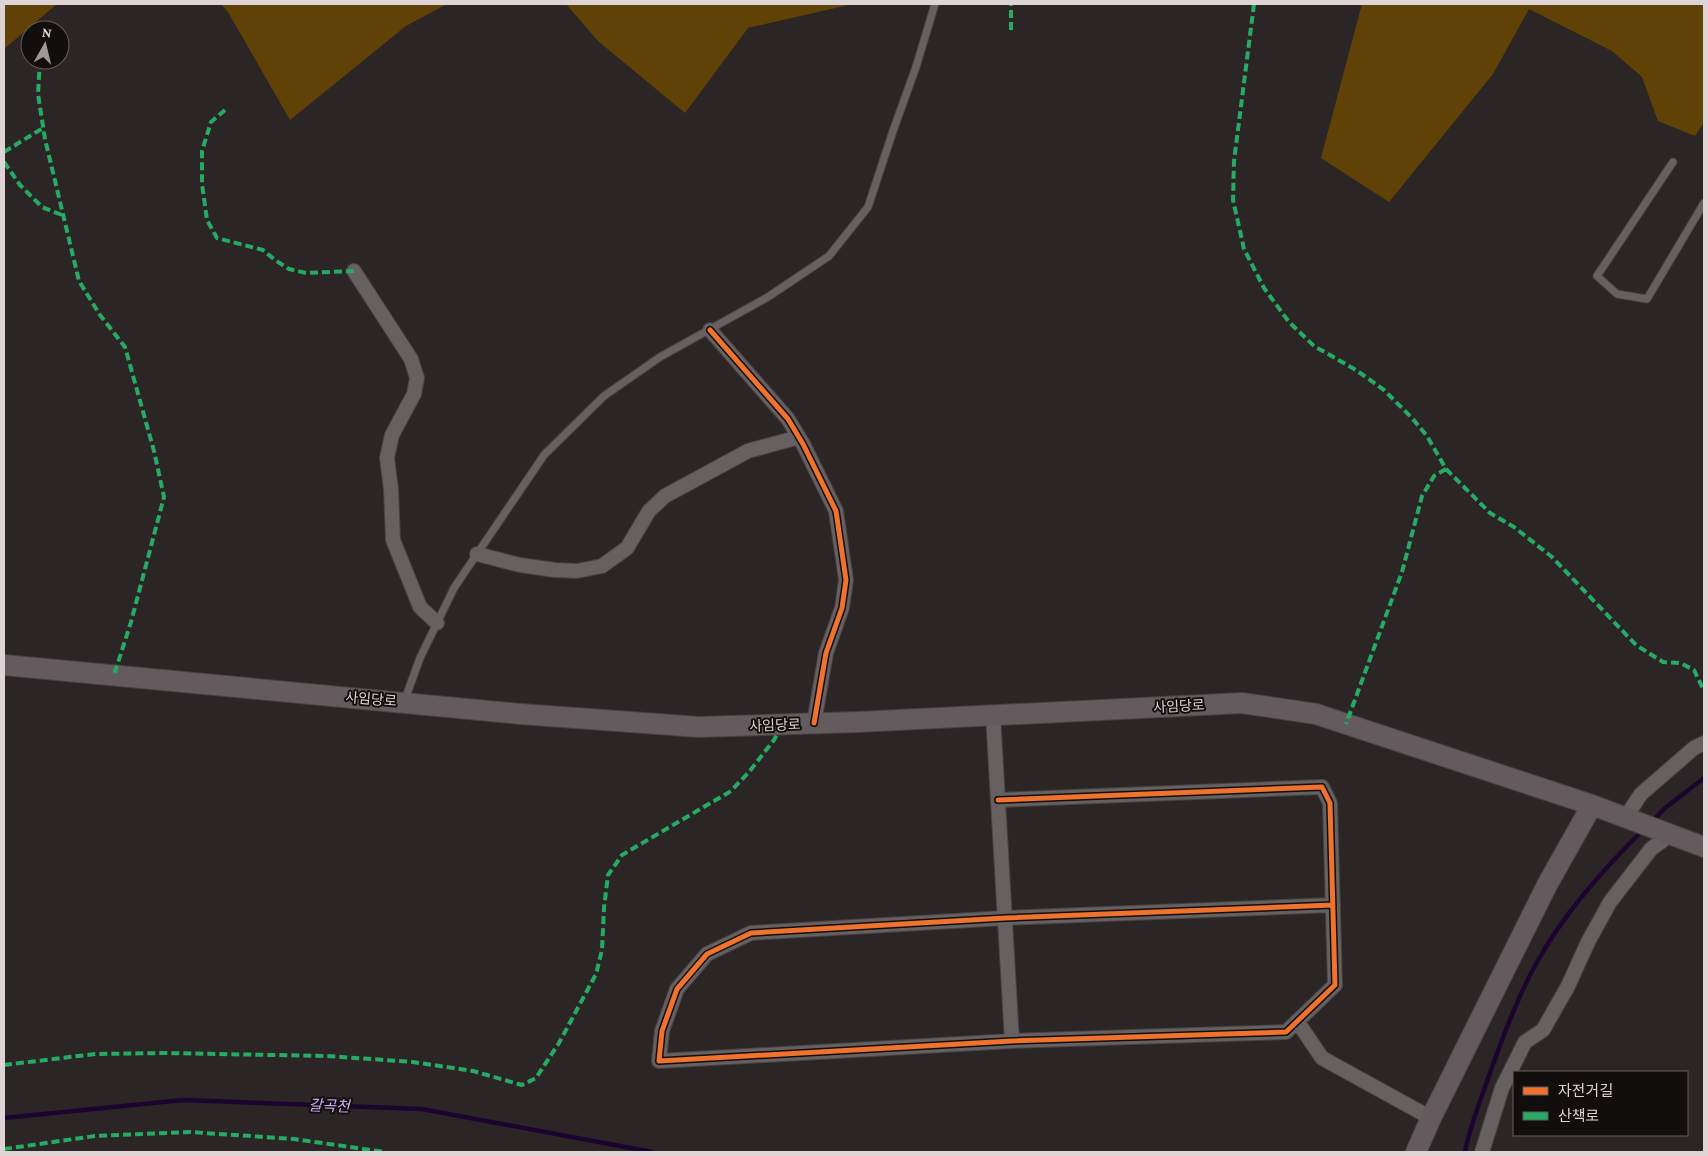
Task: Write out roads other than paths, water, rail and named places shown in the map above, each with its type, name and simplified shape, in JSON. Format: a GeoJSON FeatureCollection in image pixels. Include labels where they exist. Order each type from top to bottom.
{"type":"FeatureCollection","features":[{"type":"Feature","properties":{"kind":"main road","name":"사임당로"},"geometry":{"type":"LineString","coordinates":[[4,665],[521,714],[699,727],[814,724],[1252,704],[1316,714],[1592,805],[1665,833]]}},
{"type":"Feature","properties":{"kind":"main road"},"geometry":{"type":"LineString","coordinates":[[1416,1152],[1431,1118],[1547,885],[1592,805]]}},
{"type":"Feature","properties":{"kind":"main road"},"geometry":{"type":"LineString","coordinates":[[1665,833],[1704,847]]}},
{"type":"Feature","properties":{"kind":"street"},"geometry":{"type":"LineString","coordinates":[[354,271],[411,359],[417,378],[414,394],[392,435],[387,458],[391,490],[393,540],[420,607],[437,623]]}},
{"type":"Feature","properties":{"kind":"street"},"geometry":{"type":"LineString","coordinates":[[710,330],[788,419],[836,511],[846,580],[842,608],[826,653],[814,724]]}},
{"type":"Feature","properties":{"kind":"street"},"geometry":{"type":"LineString","coordinates":[[477,554],[555,570],[577,570],[602,566],[627,548],[649,511],[665,496],[748,451],[799,437]]}},
{"type":"Feature","properties":{"kind":"street"},"geometry":{"type":"LineString","coordinates":[[993,715],[1012,1041]]}},
{"type":"Feature","properties":{"kind":"street"},"geometry":{"type":"LineString","coordinates":[[1625,818],[1641,794],[1694,748],[1704,743]]}},
{"type":"Feature","properties":{"kind":"street"},"geometry":{"type":"LineString","coordinates":[[998,800],[1322,787],[1330,803],[1333,905],[1335,985],[1286,1032],[1012,1041],[660,1060],[662,1031],[677,989],[707,954],[751,933],[1004,918],[1333,905]]}},
{"type":"Feature","properties":{"kind":"street"},"geometry":{"type":"LineString","coordinates":[[1482,1152],[1502,1088],[1525,1042],[1543,1030],[1568,986],[1588,942],[1610,902],[1665,833]]}},
{"type":"Feature","properties":{"kind":"street"},"geometry":{"type":"LineString","coordinates":[[1298,1022],[1322,1058],[1431,1118]]}},
{"type":"Feature","properties":{"kind":"lane"},"geometry":{"type":"LineString","coordinates":[[404,702],[420,658],[454,588],[544,455],[604,396],[660,357],[768,297],[829,256],[868,208],[916,67],[935,4]]}},
{"type":"Feature","properties":{"kind":"lane"},"geometry":{"type":"LineString","coordinates":[[1672,162],[1597,276],[1617,294],[1647,299],[1704,203]]}},
{"type":"Feature","properties":{"kind":"waterway"},"geometry":{"type":"LineString","coordinates":[[1652,822],[1665,808],[1704,778]]}},
{"type":"Feature","properties":{"kind":"waterway"},"geometry":{"type":"LineString","coordinates":[[1465,1152],[1476,1112],[1505,1031],[1536,964],[1571,910],[1613,861],[1643,830]]}},
{"type":"Feature","properties":{"kind":"waterway","name":"갈곡천"},"geometry":{"type":"LineString","coordinates":[[4,1118],[183,1100],[422,1109],[652,1152]]}}]}
